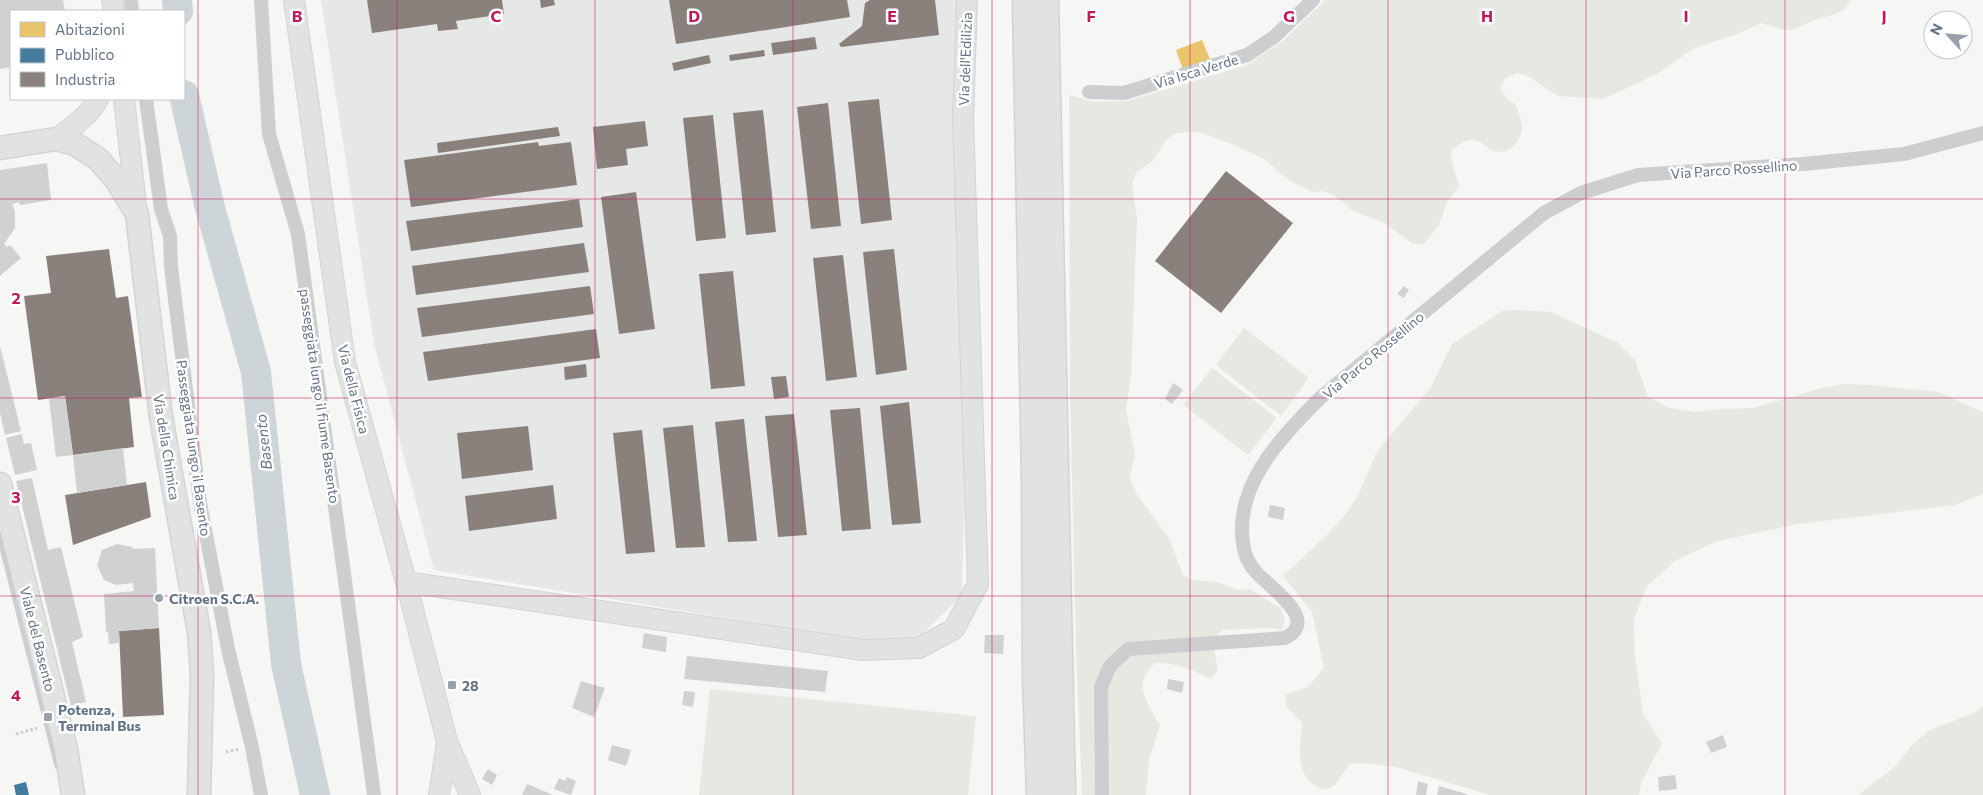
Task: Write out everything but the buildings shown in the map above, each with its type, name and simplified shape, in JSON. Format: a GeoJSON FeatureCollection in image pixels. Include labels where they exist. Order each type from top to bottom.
{"type":"FeatureCollection","features":[{"type":"Feature","properties":{"kind":"highway"},"geometry":{"type":"LineString","coordinates":[[1026,0],[1035,478],[1036,675],[1040,795]]}},
{"type":"Feature","properties":{"kind":"highway"},"geometry":{"type":"LineString","coordinates":[[1045,0],[1062,795]]}},
{"type":"Feature","properties":{"kind":"main road"},"geometry":{"type":"LineString","coordinates":[[0,148],[56,139],[75,144],[98,159],[117,181],[137,214]]}},
{"type":"Feature","properties":{"kind":"main road","name":"Via della Chimica"},"geometry":{"type":"LineString","coordinates":[[137,214],[161,418],[198,632],[202,674],[199,795]]}},
{"type":"Feature","properties":{"kind":"main road","name":"Viale del Basento"},"geometry":{"type":"LineString","coordinates":[[0,484],[66,749],[70,791]]}},
{"type":"Feature","properties":{"kind":"street","name":"passeggiata lungo il fiume Basento"},"geometry":{"type":"LineString","coordinates":[[261,0],[268,134],[298,234],[374,795]]}},
{"type":"Feature","properties":{"kind":"street","name":"Via della Fisica"},"geometry":{"type":"LineString","coordinates":[[294,0],[345,362],[406,582],[447,741]]}},
{"type":"Feature","properties":{"kind":"street","name":"Via dell'Edilizia"},"geometry":{"type":"LineString","coordinates":[[406,582],[863,650],[918,648],[954,629],[978,584],[964,118],[967,0]]}},
{"type":"Feature","properties":{"kind":"street","name":"Via Isca Verde"},"geometry":{"type":"LineString","coordinates":[[1089,92],[1124,93],[1247,55],[1274,37],[1313,0]]}},
{"type":"Feature","properties":{"kind":"street"},"geometry":{"type":"LineString","coordinates":[[56,139],[77,124],[97,100]]}},
{"type":"Feature","properties":{"kind":"street","name":"Via della Chimica"},"geometry":{"type":"LineString","coordinates":[[124,100],[137,214]]}},
{"type":"Feature","properties":{"kind":"street","name":"Passeggiata lungo il Basento"},"geometry":{"type":"LineString","coordinates":[[146,100],[161,209],[170,236],[171,267],[200,503],[228,649],[252,747],[261,795]]}},
{"type":"Feature","properties":{"kind":"street","name":"Via Parco Rossellino"},"geometry":{"type":"LineString","coordinates":[[1102,795],[1101,687],[1110,666],[1128,649],[1285,638],[1294,631],[1298,620],[1294,609],[1254,571],[1244,550],[1242,528],[1246,500],[1259,469],[1281,440],[1320,398],[1544,213],[1581,193],[1638,175],[1803,164],[1904,154],[1983,133]]}},
{"type":"Feature","properties":{"kind":"street"},"geometry":{"type":"LineString","coordinates":[[439,795],[447,741]]}},
{"type":"Feature","properties":{"kind":"street"},"geometry":{"type":"LineString","coordinates":[[447,741],[470,795]]}},
{"type":"Feature","properties":{"kind":"lane"},"geometry":{"type":"LineString","coordinates":[[0,536],[60,771]]}},
{"type":"Feature","properties":{"kind":"path"},"geometry":{"type":"LineString","coordinates":[[16,734],[47,725]]}},
{"type":"Feature","properties":{"kind":"shaded area"},"geometry":{"type":"Polygon","coordinates":[[[321,0],[977,0],[962,595],[909,648],[434,570],[374,344],[321,0]]]}},
{"type":"Feature","properties":{"kind":"shaded area"},"geometry":{"type":"Polygon","coordinates":[[[1325,0],[1850,0],[1846,8],[1836,14],[1814,20],[1793,30],[1783,30],[1761,23],[1740,33],[1694,48],[1657,74],[1603,99],[1558,96],[1528,76],[1517,73],[1506,78],[1500,88],[1507,99],[1516,105],[1522,125],[1519,139],[1512,147],[1503,152],[1492,150],[1480,142],[1471,140],[1462,143],[1451,152],[1459,186],[1446,204],[1439,225],[1424,244],[1413,244],[1385,223],[1353,211],[1334,195],[1323,191],[1313,192],[1290,181],[1264,159],[1232,144],[1199,132],[1176,133],[1166,140],[1154,160],[1136,172],[1132,184],[1137,218],[1131,376],[1126,410],[1135,454],[1130,478],[1136,493],[1170,540],[1183,575],[1193,580],[1217,582],[1238,590],[1250,589],[1280,608],[1285,619],[1282,630],[1271,628],[1223,630],[1214,638],[1218,671],[1210,679],[1184,667],[1155,663],[1148,671],[1143,686],[1146,701],[1160,725],[1149,760],[1146,795],[1082,795],[1076,649],[1070,393],[1069,95],[1093,102],[1128,101],[1247,65],[1283,41],[1325,0]]]}},
{"type":"Feature","properties":{"kind":"shaded area"},"geometry":{"type":"Polygon","coordinates":[[[1502,311],[1551,312],[1618,343],[1635,360],[1648,397],[1670,408],[1695,412],[1753,408],[1822,388],[1845,384],[1938,392],[1983,412],[1983,494],[1955,505],[1798,524],[1717,541],[1675,561],[1647,586],[1634,619],[1635,656],[1643,714],[1662,743],[1641,784],[1639,795],[1490,795],[1396,767],[1361,763],[1349,764],[1336,784],[1326,790],[1315,786],[1303,772],[1301,763],[1302,723],[1286,706],[1285,695],[1308,687],[1324,668],[1312,612],[1283,576],[1328,534],[1345,515],[1359,494],[1376,453],[1431,387],[1452,344],[1502,311]]]}},
{"type":"Feature","properties":{"kind":"shaded area"},"geometry":{"type":"Polygon","coordinates":[[[1244,328],[1309,378],[1281,416],[1216,365],[1244,328]]]}},
{"type":"Feature","properties":{"kind":"shaded area"},"geometry":{"type":"Polygon","coordinates":[[[1212,368],[1277,418],[1248,455],[1183,405],[1212,368]]]}},
{"type":"Feature","properties":{"kind":"shaded area"},"geometry":{"type":"Polygon","coordinates":[[[710,689],[976,716],[968,795],[699,795],[710,689]]]}},
{"type":"Feature","properties":{"kind":"shaded area"},"geometry":{"type":"Polygon","coordinates":[[[1983,706],[1983,795],[1858,795],[1896,766],[1912,745],[1930,730],[1976,712],[1983,706]]]}},
{"type":"Feature","properties":{"kind":"waterway","name":"Basento"},"geometry":{"type":"LineString","coordinates":[[177,0],[178,10]]}},
{"type":"Feature","properties":{"kind":"waterway","name":"Basento"},"geometry":{"type":"LineString","coordinates":[[185,99],[209,204],[256,372],[286,664],[315,795]]}},
{"type":"Feature","properties":{"kind":"place","name":"Citroen S.C.A."},"geometry":{"type":"Point","coordinates":[159,598]}},
{"type":"Feature","properties":{"kind":"place","name":"28"},"geometry":{"type":"Point","coordinates":[452,685]}},
{"type":"Feature","properties":{"kind":"place","name":"Potenza, Terminal Bus"},"geometry":{"type":"Point","coordinates":[48,717]}}]}
